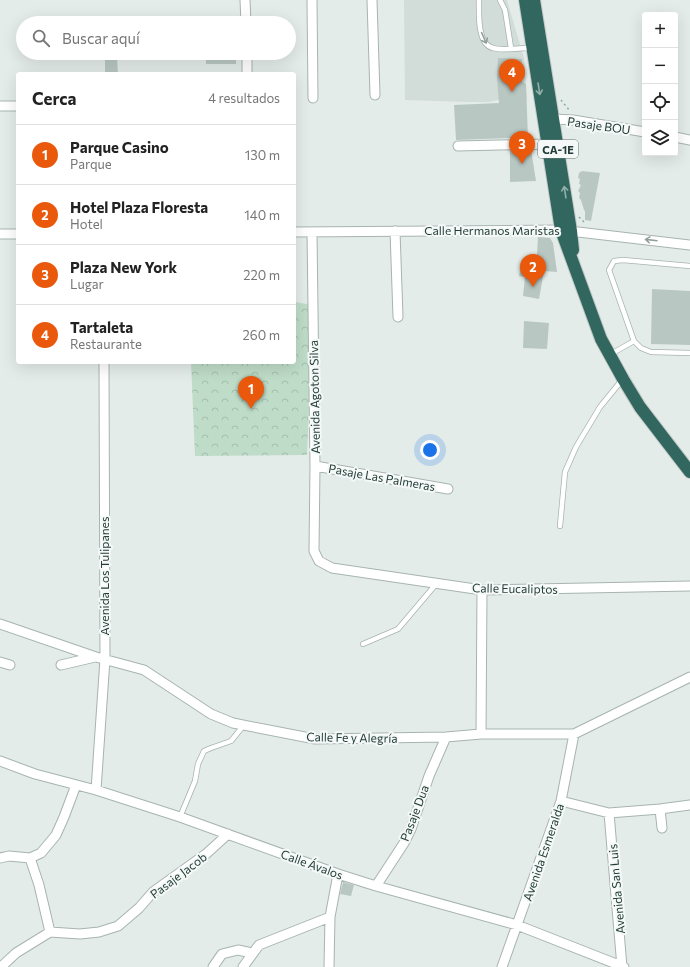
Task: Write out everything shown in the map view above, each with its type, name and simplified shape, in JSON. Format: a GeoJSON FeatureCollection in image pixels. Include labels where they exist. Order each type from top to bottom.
{"type":"FeatureCollection","features":[{"type":"Feature","properties":{"kind":"highway","name":"CA-1E"},"geometry":{"type":"LineString","coordinates":[[525,0],[548,144],[575,265],[601,339],[623,379],[640,407],[690,472]]}},
{"type":"Feature","properties":{"kind":"highway","name":"CA-1E"},"geometry":{"type":"LineString","coordinates":[[534,0],[554,119],[566,230]]}},
{"type":"Feature","properties":{"kind":"street"},"geometry":{"type":"LineString","coordinates":[[246,0],[246,16]]}},
{"type":"Feature","properties":{"kind":"street"},"geometry":{"type":"LineString","coordinates":[[312,0],[313,98]]}},
{"type":"Feature","properties":{"kind":"street"},"geometry":{"type":"LineString","coordinates":[[372,0],[375,95]]}},
{"type":"Feature","properties":{"kind":"street"},"geometry":{"type":"LineString","coordinates":[[247,60],[247,72]]}},
{"type":"Feature","properties":{"kind":"street"},"geometry":{"type":"LineString","coordinates":[[0,106],[16,106]]}},
{"type":"Feature","properties":{"kind":"street","name":"Pasaje BOU"},"geometry":{"type":"LineString","coordinates":[[554,119],[642,132]]}},
{"type":"Feature","properties":{"kind":"street"},"geometry":{"type":"LineString","coordinates":[[678,138],[690,140]]}},
{"type":"Feature","properties":{"kind":"street"},"geometry":{"type":"LineString","coordinates":[[458,146],[548,144]]}},
{"type":"Feature","properties":{"kind":"street","name":"Calle Hermanos Maristas"},"geometry":{"type":"LineString","coordinates":[[296,232],[566,230],[690,245]]}},
{"type":"Feature","properties":{"kind":"street"},"geometry":{"type":"LineString","coordinates":[[395,231],[398,317]]}},
{"type":"Feature","properties":{"kind":"street","name":"Avenida Agoton Silva"},"geometry":{"type":"LineString","coordinates":[[312,232],[315,466],[314,551],[319,561]]}},
{"type":"Feature","properties":{"kind":"street"},"geometry":{"type":"LineString","coordinates":[[0,234],[16,234]]}},
{"type":"Feature","properties":{"kind":"street","name":"Avenida Los Tulipanes"},"geometry":{"type":"LineString","coordinates":[[96,790],[100,658],[104,364]]}},
{"type":"Feature","properties":{"kind":"street","name":"Pasaje Las Palmeras"},"geometry":{"type":"LineString","coordinates":[[315,466],[448,489]]}},
{"type":"Feature","properties":{"kind":"street","name":"Calle Eucaliptos"},"geometry":{"type":"LineString","coordinates":[[319,561],[332,568],[482,590],[690,586]]}},
{"type":"Feature","properties":{"kind":"street"},"geometry":{"type":"LineString","coordinates":[[481,734],[482,590]]}},
{"type":"Feature","properties":{"kind":"street","name":"Calle Fe y Alegría"},"geometry":{"type":"LineString","coordinates":[[0,624],[100,658],[144,670],[211,714],[232,723],[315,738],[446,737],[481,734],[574,734],[690,677]]}},
{"type":"Feature","properties":{"kind":"street"},"geometry":{"type":"LineString","coordinates":[[61,665],[100,658]]}},
{"type":"Feature","properties":{"kind":"street"},"geometry":{"type":"LineString","coordinates":[[0,662],[10,665]]}},
{"type":"Feature","properties":{"kind":"street","name":"Avenida Esmeralda"},"geometry":{"type":"LineString","coordinates":[[502,967],[560,801],[574,734]]}},
{"type":"Feature","properties":{"kind":"street","name":"Pasaje Dua"},"geometry":{"type":"LineString","coordinates":[[376,886],[404,843],[429,776],[446,737]]}},
{"type":"Feature","properties":{"kind":"street","name":"Calle Ávalos"},"geometry":{"type":"LineString","coordinates":[[0,761],[35,774],[96,790],[180,817],[338,874],[517,925],[622,967]]}},
{"type":"Feature","properties":{"kind":"street"},"geometry":{"type":"LineString","coordinates":[[31,862],[42,853],[56,835],[76,785]]}},
{"type":"Feature","properties":{"kind":"street"},"geometry":{"type":"LineString","coordinates":[[560,801],[609,813],[690,805]]}},
{"type":"Feature","properties":{"kind":"street"},"geometry":{"type":"LineString","coordinates":[[660,809],[662,828]]}},
{"type":"Feature","properties":{"kind":"street","name":"Avenida San Luis"},"geometry":{"type":"LineString","coordinates":[[609,813],[622,967]]}},
{"type":"Feature","properties":{"kind":"street","name":"Pasaje Jacob"},"geometry":{"type":"LineString","coordinates":[[50,932],[80,934],[99,932],[118,926],[139,908],[153,892],[206,854],[228,834]]}},
{"type":"Feature","properties":{"kind":"street"},"geometry":{"type":"LineString","coordinates":[[0,858],[9,856],[31,862]]}},
{"type":"Feature","properties":{"kind":"street"},"geometry":{"type":"LineString","coordinates":[[1,967],[16,953],[50,932],[39,885],[31,862]]}},
{"type":"Feature","properties":{"kind":"street"},"geometry":{"type":"LineString","coordinates":[[329,967],[330,916],[338,874]]}},
{"type":"Feature","properties":{"kind":"street"},"geometry":{"type":"LineString","coordinates":[[243,967],[259,945],[330,916]]}},
{"type":"Feature","properties":{"kind":"street"},"geometry":{"type":"LineString","coordinates":[[213,967],[222,954],[238,950],[252,953]]}},
{"type":"Feature","properties":{"kind":"lane"},"geometry":{"type":"LineString","coordinates":[[478,0],[482,39],[488,47],[494,49],[527,48],[533,50]]}},
{"type":"Feature","properties":{"kind":"lane"},"geometry":{"type":"LineString","coordinates":[[500,0],[505,10],[511,48]]}},
{"type":"Feature","properties":{"kind":"lane"},"geometry":{"type":"LineString","coordinates":[[690,266],[623,260],[614,261],[610,270],[634,341],[641,348],[651,352],[690,353]]}},
{"type":"Feature","properties":{"kind":"lane"},"geometry":{"type":"LineString","coordinates":[[610,355],[634,341]]}},
{"type":"Feature","properties":{"kind":"lane"},"geometry":{"type":"LineString","coordinates":[[560,526],[565,472],[576,447],[600,407],[623,379]]}},
{"type":"Feature","properties":{"kind":"lane"},"geometry":{"type":"LineString","coordinates":[[363,644],[398,629],[437,583]]}},
{"type":"Feature","properties":{"kind":"lane"},"geometry":{"type":"LineString","coordinates":[[180,817],[195,781],[198,764],[204,751],[232,741],[244,725]]}},
{"type":"Feature","properties":{"kind":"path"},"geometry":{"type":"LineString","coordinates":[[566,105],[570,110],[569,120]]}},
{"type":"Feature","properties":{"kind":"path"},"geometry":{"type":"LineString","coordinates":[[577,214],[586,224],[588,233]]}},
{"type":"Feature","properties":{"kind":"shaded area"},"geometry":{"type":"Polygon","coordinates":[[[404,0],[507,0],[524,58],[527,101],[498,100],[488,102],[467,102],[405,100],[404,0]]]}},
{"type":"Feature","properties":{"kind":"green space"},"geometry":{"type":"Polygon","coordinates":[[[296,302],[313,305],[307,455],[195,456],[191,364],[296,364],[296,302]]]}},
{"type":"Feature","properties":{"kind":"building"},"geometry":{"type":"Polygon","coordinates":[[[498,58],[522,59],[520,80],[526,84],[528,138],[456,140],[454,105],[499,103],[497,78],[498,58]]]}},
{"type":"Feature","properties":{"kind":"building"},"geometry":{"type":"Polygon","coordinates":[[[105,60],[117,60],[118,72],[105,72],[105,60]]]}},
{"type":"Feature","properties":{"kind":"building"},"geometry":{"type":"Polygon","coordinates":[[[206,60],[236,60],[236,64],[206,64],[206,60]]]}},
{"type":"Feature","properties":{"kind":"building"},"geometry":{"type":"Polygon","coordinates":[[[531,150],[536,181],[510,182],[510,151],[531,150]]]}},
{"type":"Feature","properties":{"kind":"building"},"geometry":{"type":"Polygon","coordinates":[[[582,171],[600,173],[591,221],[585,220],[585,211],[579,198],[580,193],[578,191],[581,185],[579,184],[580,179],[578,178],[579,173],[582,171]]]}},
{"type":"Feature","properties":{"kind":"building"},"geometry":{"type":"Polygon","coordinates":[[[538,237],[550,238],[553,243],[557,272],[544,271],[539,299],[523,296],[525,277],[519,276],[521,268],[536,271],[538,237]]]}},
{"type":"Feature","properties":{"kind":"building"},"geometry":{"type":"Polygon","coordinates":[[[652,289],[690,291],[690,345],[651,344],[652,289]]]}},
{"type":"Feature","properties":{"kind":"building"},"geometry":{"type":"Polygon","coordinates":[[[524,321],[549,323],[547,349],[523,348],[524,321]]]}},
{"type":"Feature","properties":{"kind":"building"},"geometry":{"type":"Polygon","coordinates":[[[343,882],[354,885],[351,896],[340,894],[343,882]]]}},
{"type":"Feature","properties":{"kind":"place","name":"Tartaleta"},"geometry":{"type":"Point","coordinates":[512,92]}},
{"type":"Feature","properties":{"kind":"place","name":"Plaza New York"},"geometry":{"type":"Point","coordinates":[522,164]}},
{"type":"Feature","properties":{"kind":"place","name":"Hotel Plaza Floresta"},"geometry":{"type":"Point","coordinates":[533,287]}},
{"type":"Feature","properties":{"kind":"place","name":"Parque Casino"},"geometry":{"type":"Point","coordinates":[251,409]}}]}
